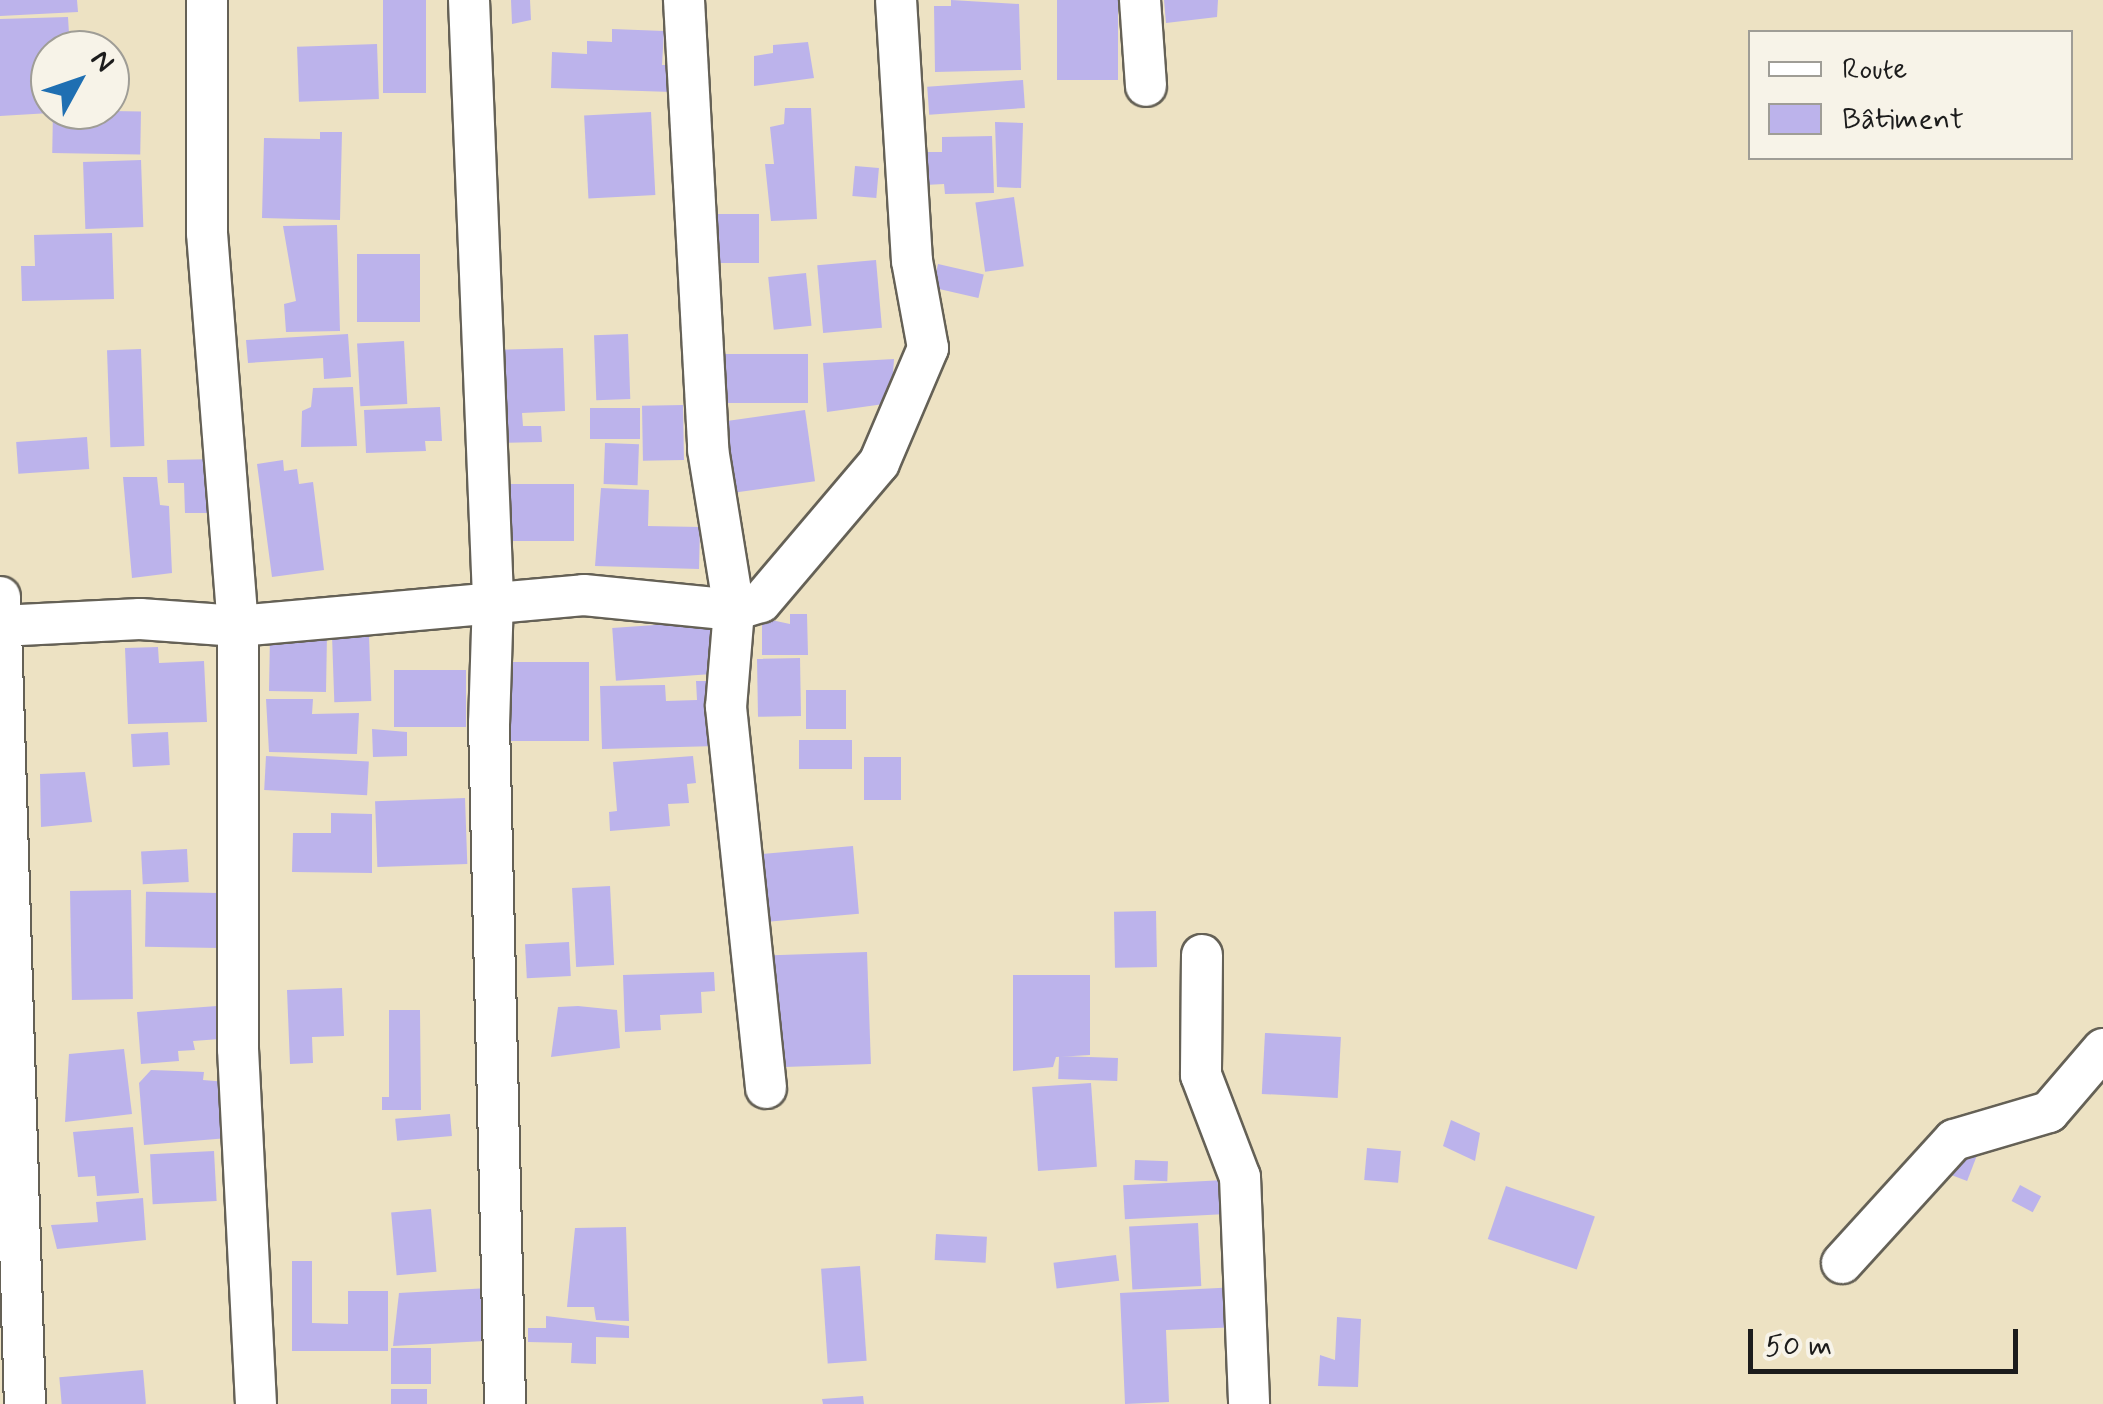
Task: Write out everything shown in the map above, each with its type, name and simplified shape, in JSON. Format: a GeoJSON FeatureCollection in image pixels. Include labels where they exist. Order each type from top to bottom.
{"type":"FeatureCollection","features":[{"type":"Feature","properties":{"kind":"street"},"geometry":{"type":"LineString","coordinates":[[208,0],[207,233],[238,626],[238,1049],[256,1404]]}},
{"type":"Feature","properties":{"kind":"street"},"geometry":{"type":"LineString","coordinates":[[470,0],[493,598],[489,723],[505,1404]]}},
{"type":"Feature","properties":{"kind":"street"},"geometry":{"type":"LineString","coordinates":[[684,0],[708,449],[734,610],[726,707],[766,1088]]}},
{"type":"Feature","properties":{"kind":"street"},"geometry":{"type":"LineString","coordinates":[[25,1404],[1,617],[140,619],[238,626],[493,598],[584,595],[734,610],[761,602],[878,463],[928,348],[912,261],[896,0]]}},
{"type":"Feature","properties":{"kind":"street"},"geometry":{"type":"LineString","coordinates":[[1140,0],[1146,86]]}},
{"type":"Feature","properties":{"kind":"street"},"geometry":{"type":"LineString","coordinates":[[1202,954],[1202,1075],[1240,1177],[1249,1404]]}},
{"type":"Feature","properties":{"kind":"street"},"geometry":{"type":"LineString","coordinates":[[1842,1263],[1954,1140],[2049,1112],[2103,1049]]}},
{"type":"Feature","properties":{"kind":"building"},"geometry":{"type":"Polygon","coordinates":[[[0,0],[77,0],[78,12],[0,16],[0,0]]]}},
{"type":"Feature","properties":{"kind":"building"},"geometry":{"type":"Polygon","coordinates":[[[383,0],[426,0],[426,93],[383,93],[383,0]]]}},
{"type":"Feature","properties":{"kind":"building"},"geometry":{"type":"Polygon","coordinates":[[[511,0],[530,0],[531,20],[512,24],[511,0]]]}},
{"type":"Feature","properties":{"kind":"building"},"geometry":{"type":"Polygon","coordinates":[[[951,0],[1019,4],[1021,70],[935,72],[934,6],[951,6],[951,0]]]}},
{"type":"Feature","properties":{"kind":"building"},"geometry":{"type":"Polygon","coordinates":[[[1057,0],[1118,0],[1118,80],[1057,80],[1057,0]]]}},
{"type":"Feature","properties":{"kind":"building"},"geometry":{"type":"Polygon","coordinates":[[[1164,0],[1218,0],[1217,17],[1166,23],[1164,0]]]}},
{"type":"Feature","properties":{"kind":"building"},"geometry":{"type":"Polygon","coordinates":[[[68,17],[69,30],[30,30],[30,114],[0,116],[0,19],[68,17]]]}},
{"type":"Feature","properties":{"kind":"building"},"geometry":{"type":"Polygon","coordinates":[[[612,29],[664,31],[662,65],[672,65],[672,92],[551,88],[552,52],[587,54],[587,41],[612,42],[612,29]]]}},
{"type":"Feature","properties":{"kind":"building"},"geometry":{"type":"Polygon","coordinates":[[[808,42],[814,78],[754,86],[754,56],[773,53],[773,45],[808,42]]]}},
{"type":"Feature","properties":{"kind":"building"},"geometry":{"type":"Polygon","coordinates":[[[377,44],[379,99],[299,102],[297,47],[377,44]]]}},
{"type":"Feature","properties":{"kind":"building"},"geometry":{"type":"Polygon","coordinates":[[[1023,80],[1025,108],[929,115],[927,87],[1023,80]]]}},
{"type":"Feature","properties":{"kind":"building"},"geometry":{"type":"Polygon","coordinates":[[[785,108],[811,108],[817,219],[771,221],[765,164],[774,164],[770,127],[784,124],[785,108]]]}},
{"type":"Feature","properties":{"kind":"building"},"geometry":{"type":"Polygon","coordinates":[[[130,111],[141,112],[140,155],[52,153],[53,130],[130,130],[130,111]]]}},
{"type":"Feature","properties":{"kind":"building"},"geometry":{"type":"Polygon","coordinates":[[[651,112],[655,195],[588,198],[584,116],[651,112]]]}},
{"type":"Feature","properties":{"kind":"building"},"geometry":{"type":"Polygon","coordinates":[[[995,122],[1023,123],[1021,188],[997,187],[995,122]]]}},
{"type":"Feature","properties":{"kind":"building"},"geometry":{"type":"Polygon","coordinates":[[[320,132],[342,132],[340,220],[262,218],[264,138],[320,139],[320,132]]]}},
{"type":"Feature","properties":{"kind":"building"},"geometry":{"type":"Polygon","coordinates":[[[992,136],[994,193],[945,194],[944,184],[925,185],[924,152],[942,152],[942,137],[992,136]]]}},
{"type":"Feature","properties":{"kind":"building"},"geometry":{"type":"Polygon","coordinates":[[[141,160],[143,227],[85,229],[83,162],[141,160]]]}},
{"type":"Feature","properties":{"kind":"building"},"geometry":{"type":"Polygon","coordinates":[[[855,166],[879,168],[876,198],[852,196],[855,166]]]}},
{"type":"Feature","properties":{"kind":"building"},"geometry":{"type":"Polygon","coordinates":[[[1014,197],[1024,266],[985,272],[975,202],[1014,197]]]}},
{"type":"Feature","properties":{"kind":"building"},"geometry":{"type":"Polygon","coordinates":[[[713,214],[759,214],[759,263],[713,263],[713,214]]]}},
{"type":"Feature","properties":{"kind":"building"},"geometry":{"type":"Polygon","coordinates":[[[337,225],[340,331],[286,332],[284,304],[296,301],[283,226],[337,225]]]}},
{"type":"Feature","properties":{"kind":"building"},"geometry":{"type":"Polygon","coordinates":[[[112,233],[114,299],[22,301],[21,266],[35,266],[34,235],[112,233]]]}},
{"type":"Feature","properties":{"kind":"building"},"geometry":{"type":"Polygon","coordinates":[[[357,254],[420,254],[420,322],[357,322],[357,254]]]}},
{"type":"Feature","properties":{"kind":"building"},"geometry":{"type":"Polygon","coordinates":[[[876,260],[882,328],[823,333],[817,265],[876,260]]]}},
{"type":"Feature","properties":{"kind":"building"},"geometry":{"type":"Polygon","coordinates":[[[938,264],[984,275],[978,298],[933,287],[938,264]]]}},
{"type":"Feature","properties":{"kind":"building"},"geometry":{"type":"Polygon","coordinates":[[[806,273],[812,326],[774,330],[768,277],[806,273]]]}},
{"type":"Feature","properties":{"kind":"building"},"geometry":{"type":"Polygon","coordinates":[[[348,334],[351,377],[324,379],[323,358],[248,363],[246,340],[348,334]]]}},
{"type":"Feature","properties":{"kind":"building"},"geometry":{"type":"Polygon","coordinates":[[[628,334],[630,399],[596,400],[594,335],[628,334]]]}},
{"type":"Feature","properties":{"kind":"building"},"geometry":{"type":"Polygon","coordinates":[[[404,341],[407,404],[360,406],[357,343],[404,341]]]}},
{"type":"Feature","properties":{"kind":"building"},"geometry":{"type":"Polygon","coordinates":[[[563,348],[565,411],[522,413],[523,426],[541,426],[542,442],[494,443],[491,350],[563,348]]]}},
{"type":"Feature","properties":{"kind":"building"},"geometry":{"type":"Polygon","coordinates":[[[141,349],[144,446],[110,447],[107,350],[141,349]]]}},
{"type":"Feature","properties":{"kind":"building"},"geometry":{"type":"Polygon","coordinates":[[[715,354],[808,354],[808,403],[715,403],[715,354]]]}},
{"type":"Feature","properties":{"kind":"building"},"geometry":{"type":"Polygon","coordinates":[[[894,359],[891,403],[827,412],[823,363],[894,359]]]}},
{"type":"Feature","properties":{"kind":"building"},"geometry":{"type":"Polygon","coordinates":[[[353,387],[357,446],[301,447],[302,411],[311,407],[313,388],[353,387]]]}},
{"type":"Feature","properties":{"kind":"building"},"geometry":{"type":"Polygon","coordinates":[[[683,405],[684,460],[643,461],[642,406],[683,405]]]}},
{"type":"Feature","properties":{"kind":"building"},"geometry":{"type":"Polygon","coordinates":[[[440,407],[442,441],[425,441],[426,451],[366,453],[364,410],[440,407]]]}},
{"type":"Feature","properties":{"kind":"building"},"geometry":{"type":"Polygon","coordinates":[[[590,408],[640,408],[640,439],[590,439],[590,408]]]}},
{"type":"Feature","properties":{"kind":"building"},"geometry":{"type":"Polygon","coordinates":[[[805,410],[815,481],[730,493],[720,422],[805,410]]]}},
{"type":"Feature","properties":{"kind":"building"},"geometry":{"type":"Polygon","coordinates":[[[87,437],[89,469],[18,474],[16,442],[87,437]]]}},
{"type":"Feature","properties":{"kind":"building"},"geometry":{"type":"Polygon","coordinates":[[[605,443],[639,444],[638,485],[604,484],[605,443]]]}},
{"type":"Feature","properties":{"kind":"building"},"geometry":{"type":"Polygon","coordinates":[[[219,459],[221,513],[185,513],[184,483],[168,483],[167,460],[219,459]]]}},
{"type":"Feature","properties":{"kind":"building"},"geometry":{"type":"Polygon","coordinates":[[[283,460],[284,471],[297,469],[299,484],[313,482],[324,570],[272,577],[257,464],[283,460]]]}},
{"type":"Feature","properties":{"kind":"building"},"geometry":{"type":"Polygon","coordinates":[[[123,477],[157,477],[160,505],[169,506],[172,573],[132,578],[123,477]]]}},
{"type":"Feature","properties":{"kind":"building"},"geometry":{"type":"Polygon","coordinates":[[[505,484],[574,484],[574,541],[505,541],[505,484]]]}},
{"type":"Feature","properties":{"kind":"building"},"geometry":{"type":"Polygon","coordinates":[[[601,488],[649,490],[648,526],[700,527],[699,569],[595,566],[601,488]]]}},
{"type":"Feature","properties":{"kind":"building"},"geometry":{"type":"Polygon","coordinates":[[[790,614],[807,614],[808,655],[762,655],[762,618],[790,624],[790,614]]]}},
{"type":"Feature","properties":{"kind":"building"},"geometry":{"type":"Polygon","coordinates":[[[712,621],[716,674],[616,681],[612,628],[712,621]]]}},
{"type":"Feature","properties":{"kind":"building"},"geometry":{"type":"Polygon","coordinates":[[[270,634],[327,635],[326,692],[269,691],[270,634]]]}},
{"type":"Feature","properties":{"kind":"building"},"geometry":{"type":"Polygon","coordinates":[[[369,635],[371,701],[334,702],[332,636],[369,635]]]}},
{"type":"Feature","properties":{"kind":"building"},"geometry":{"type":"Polygon","coordinates":[[[158,647],[159,663],[204,661],[207,722],[128,724],[125,648],[158,647]]]}},
{"type":"Feature","properties":{"kind":"building"},"geometry":{"type":"Polygon","coordinates":[[[800,658],[801,716],[758,717],[757,659],[800,658]]]}},
{"type":"Feature","properties":{"kind":"building"},"geometry":{"type":"Polygon","coordinates":[[[498,662],[589,662],[589,741],[498,741],[498,662]]]}},
{"type":"Feature","properties":{"kind":"building"},"geometry":{"type":"Polygon","coordinates":[[[394,670],[466,670],[466,727],[394,727],[394,670]]]}},
{"type":"Feature","properties":{"kind":"building"},"geometry":{"type":"Polygon","coordinates":[[[696,681],[717,681],[718,746],[602,749],[600,686],[665,685],[666,701],[697,700],[696,681]]]}},
{"type":"Feature","properties":{"kind":"building"},"geometry":{"type":"Polygon","coordinates":[[[806,690],[846,690],[846,729],[806,729],[806,690]]]}},
{"type":"Feature","properties":{"kind":"building"},"geometry":{"type":"Polygon","coordinates":[[[266,699],[313,699],[312,714],[359,713],[357,754],[269,752],[266,699]]]}},
{"type":"Feature","properties":{"kind":"building"},"geometry":{"type":"Polygon","coordinates":[[[372,729],[407,732],[407,756],[373,757],[372,729]]]}},
{"type":"Feature","properties":{"kind":"building"},"geometry":{"type":"Polygon","coordinates":[[[168,732],[170,765],[133,767],[131,734],[168,732]]]}},
{"type":"Feature","properties":{"kind":"building"},"geometry":{"type":"Polygon","coordinates":[[[799,740],[852,740],[852,769],[799,769],[799,740]]]}},
{"type":"Feature","properties":{"kind":"building"},"geometry":{"type":"Polygon","coordinates":[[[266,756],[369,761],[367,795],[264,790],[266,756]]]}},
{"type":"Feature","properties":{"kind":"building"},"geometry":{"type":"Polygon","coordinates":[[[693,756],[696,783],[687,784],[689,803],[668,804],[670,826],[610,831],[609,812],[617,811],[613,762],[693,756]]]}},
{"type":"Feature","properties":{"kind":"building"},"geometry":{"type":"Polygon","coordinates":[[[864,757],[901,757],[901,800],[864,800],[864,757]]]}},
{"type":"Feature","properties":{"kind":"building"},"geometry":{"type":"Polygon","coordinates":[[[85,772],[92,822],[41,827],[40,774],[85,772]]]}},
{"type":"Feature","properties":{"kind":"building"},"geometry":{"type":"Polygon","coordinates":[[[465,798],[467,864],[377,867],[375,801],[465,798]]]}},
{"type":"Feature","properties":{"kind":"building"},"geometry":{"type":"Polygon","coordinates":[[[331,813],[372,814],[372,873],[292,872],[293,833],[331,833],[331,813]]]}},
{"type":"Feature","properties":{"kind":"building"},"geometry":{"type":"Polygon","coordinates":[[[853,846],[859,914],[762,922],[756,854],[853,846]]]}},
{"type":"Feature","properties":{"kind":"building"},"geometry":{"type":"Polygon","coordinates":[[[187,849],[189,882],[143,884],[141,851],[187,849]]]}},
{"type":"Feature","properties":{"kind":"building"},"geometry":{"type":"Polygon","coordinates":[[[610,886],[614,965],[576,967],[572,888],[610,886]]]}},
{"type":"Feature","properties":{"kind":"building"},"geometry":{"type":"Polygon","coordinates":[[[131,890],[133,999],[72,1000],[70,891],[131,890]]]}},
{"type":"Feature","properties":{"kind":"building"},"geometry":{"type":"Polygon","coordinates":[[[146,892],[220,893],[219,948],[145,947],[146,892]]]}},
{"type":"Feature","properties":{"kind":"building"},"geometry":{"type":"Polygon","coordinates":[[[1156,911],[1157,967],[1115,968],[1114,912],[1156,911]]]}},
{"type":"Feature","properties":{"kind":"building"},"geometry":{"type":"Polygon","coordinates":[[[569,942],[571,976],[527,978],[525,944],[569,942]]]}},
{"type":"Feature","properties":{"kind":"building"},"geometry":{"type":"Polygon","coordinates":[[[867,952],[871,1064],[770,1067],[766,956],[867,952]]]}},
{"type":"Feature","properties":{"kind":"building"},"geometry":{"type":"Polygon","coordinates":[[[714,972],[715,991],[701,992],[702,1013],[660,1015],[661,1030],[625,1032],[623,975],[714,972]]]}},
{"type":"Feature","properties":{"kind":"building"},"geometry":{"type":"Polygon","coordinates":[[[1013,975],[1090,975],[1090,1055],[1056,1057],[1053,1067],[1013,1071],[1013,975]]]}},
{"type":"Feature","properties":{"kind":"building"},"geometry":{"type":"Polygon","coordinates":[[[342,988],[344,1036],[312,1037],[313,1063],[290,1064],[287,990],[342,988]]]}},
{"type":"Feature","properties":{"kind":"building"},"geometry":{"type":"Polygon","coordinates":[[[217,1006],[220,1039],[193,1041],[195,1050],[178,1051],[179,1061],[141,1064],[137,1012],[217,1006]]]}},
{"type":"Feature","properties":{"kind":"building"},"geometry":{"type":"Polygon","coordinates":[[[558,1007],[617,1010],[620,1048],[551,1057],[558,1007]]]}},
{"type":"Feature","properties":{"kind":"building"},"geometry":{"type":"Polygon","coordinates":[[[389,1010],[420,1010],[421,1110],[382,1110],[382,1097],[389,1097],[389,1010]]]}},
{"type":"Feature","properties":{"kind":"building"},"geometry":{"type":"Polygon","coordinates":[[[1265,1033],[1341,1037],[1338,1098],[1262,1094],[1265,1033]]]}},
{"type":"Feature","properties":{"kind":"building"},"geometry":{"type":"Polygon","coordinates":[[[124,1049],[132,1114],[65,1122],[69,1054],[124,1049]]]}},
{"type":"Feature","properties":{"kind":"building"},"geometry":{"type":"Polygon","coordinates":[[[1059,1056],[1118,1058],[1117,1081],[1058,1079],[1059,1056]]]}},
{"type":"Feature","properties":{"kind":"building"},"geometry":{"type":"Polygon","coordinates":[[[151,1070],[204,1072],[203,1080],[227,1082],[228,1138],[144,1145],[139,1083],[151,1070]]]}},
{"type":"Feature","properties":{"kind":"building"},"geometry":{"type":"Polygon","coordinates":[[[1091,1083],[1097,1167],[1038,1171],[1032,1087],[1091,1083]]]}},
{"type":"Feature","properties":{"kind":"building"},"geometry":{"type":"Polygon","coordinates":[[[450,1114],[452,1136],[397,1141],[395,1119],[450,1114]]]}},
{"type":"Feature","properties":{"kind":"building"},"geometry":{"type":"Polygon","coordinates":[[[1451,1120],[1480,1133],[1475,1161],[1443,1146],[1451,1120]]]}},
{"type":"Feature","properties":{"kind":"building"},"geometry":{"type":"Polygon","coordinates":[[[133,1127],[139,1193],[97,1196],[95,1176],[78,1177],[73,1132],[133,1127]]]}},
{"type":"Feature","properties":{"kind":"building"},"geometry":{"type":"Polygon","coordinates":[[[1962,1147],[1978,1153],[1967,1181],[1951,1175],[1962,1147]]]}},
{"type":"Feature","properties":{"kind":"building"},"geometry":{"type":"Polygon","coordinates":[[[1367,1148],[1401,1151],[1398,1183],[1364,1180],[1367,1148]]]}},
{"type":"Feature","properties":{"kind":"building"},"geometry":{"type":"Polygon","coordinates":[[[214,1151],[217,1201],[153,1204],[150,1154],[214,1151]]]}},
{"type":"Feature","properties":{"kind":"building"},"geometry":{"type":"Polygon","coordinates":[[[1135,1160],[1168,1161],[1167,1181],[1134,1180],[1135,1160]]]}},
{"type":"Feature","properties":{"kind":"building"},"geometry":{"type":"Polygon","coordinates":[[[1225,1180],[1227,1214],[1125,1219],[1123,1185],[1225,1180]]]}},
{"type":"Feature","properties":{"kind":"building"},"geometry":{"type":"Polygon","coordinates":[[[2020,1185],[2041,1196],[2033,1212],[2012,1201],[2020,1185]]]}},
{"type":"Feature","properties":{"kind":"building"},"geometry":{"type":"Polygon","coordinates":[[[1506,1186],[1595,1217],[1577,1270],[1488,1239],[1506,1186]]]}},
{"type":"Feature","properties":{"kind":"building"},"geometry":{"type":"Polygon","coordinates":[[[143,1198],[146,1240],[57,1249],[51,1225],[98,1222],[96,1202],[143,1198]]]}},
{"type":"Feature","properties":{"kind":"building"},"geometry":{"type":"Polygon","coordinates":[[[431,1209],[436,1272],[397,1275],[391,1212],[431,1209]]]}},
{"type":"Feature","properties":{"kind":"building"},"geometry":{"type":"Polygon","coordinates":[[[1198,1223],[1201,1286],[1132,1290],[1129,1227],[1198,1223]]]}},
{"type":"Feature","properties":{"kind":"building"},"geometry":{"type":"Polygon","coordinates":[[[626,1227],[629,1321],[596,1320],[594,1307],[567,1307],[575,1228],[626,1227]]]}},
{"type":"Feature","properties":{"kind":"building"},"geometry":{"type":"Polygon","coordinates":[[[936,1234],[987,1237],[986,1263],[935,1260],[936,1234]]]}},
{"type":"Feature","properties":{"kind":"building"},"geometry":{"type":"Polygon","coordinates":[[[1116,1255],[1119,1281],[1057,1288],[1053,1263],[1116,1255]]]}},
{"type":"Feature","properties":{"kind":"building"},"geometry":{"type":"Polygon","coordinates":[[[292,1261],[312,1261],[312,1323],[348,1324],[348,1291],[388,1291],[388,1351],[292,1351],[292,1261]]]}},
{"type":"Feature","properties":{"kind":"building"},"geometry":{"type":"Polygon","coordinates":[[[860,1266],[867,1361],[828,1363],[821,1269],[860,1266]]]}},
{"type":"Feature","properties":{"kind":"building"},"geometry":{"type":"Polygon","coordinates":[[[1238,1287],[1240,1327],[1166,1330],[1169,1402],[1125,1404],[1120,1293],[1238,1287]]]}},
{"type":"Feature","properties":{"kind":"building"},"geometry":{"type":"Polygon","coordinates":[[[489,1288],[485,1341],[393,1346],[399,1293],[489,1288]]]}},
{"type":"Feature","properties":{"kind":"building"},"geometry":{"type":"Polygon","coordinates":[[[546,1316],[629,1326],[629,1338],[596,1337],[596,1364],[571,1363],[572,1343],[528,1342],[528,1328],[546,1328],[546,1316]]]}},
{"type":"Feature","properties":{"kind":"building"},"geometry":{"type":"Polygon","coordinates":[[[1337,1317],[1361,1319],[1358,1387],[1318,1386],[1320,1355],[1335,1360],[1337,1317]]]}},
{"type":"Feature","properties":{"kind":"building"},"geometry":{"type":"Polygon","coordinates":[[[391,1348],[431,1348],[431,1384],[391,1384],[391,1348]]]}},
{"type":"Feature","properties":{"kind":"building"},"geometry":{"type":"Polygon","coordinates":[[[143,1370],[146,1404],[62,1404],[59,1377],[143,1370]]]}},
{"type":"Feature","properties":{"kind":"building"},"geometry":{"type":"Polygon","coordinates":[[[391,1389],[427,1389],[427,1404],[391,1404],[391,1389]]]}},
{"type":"Feature","properties":{"kind":"building"},"geometry":{"type":"Polygon","coordinates":[[[863,1396],[864,1404],[823,1404],[822,1399],[863,1396]]]}}]}
